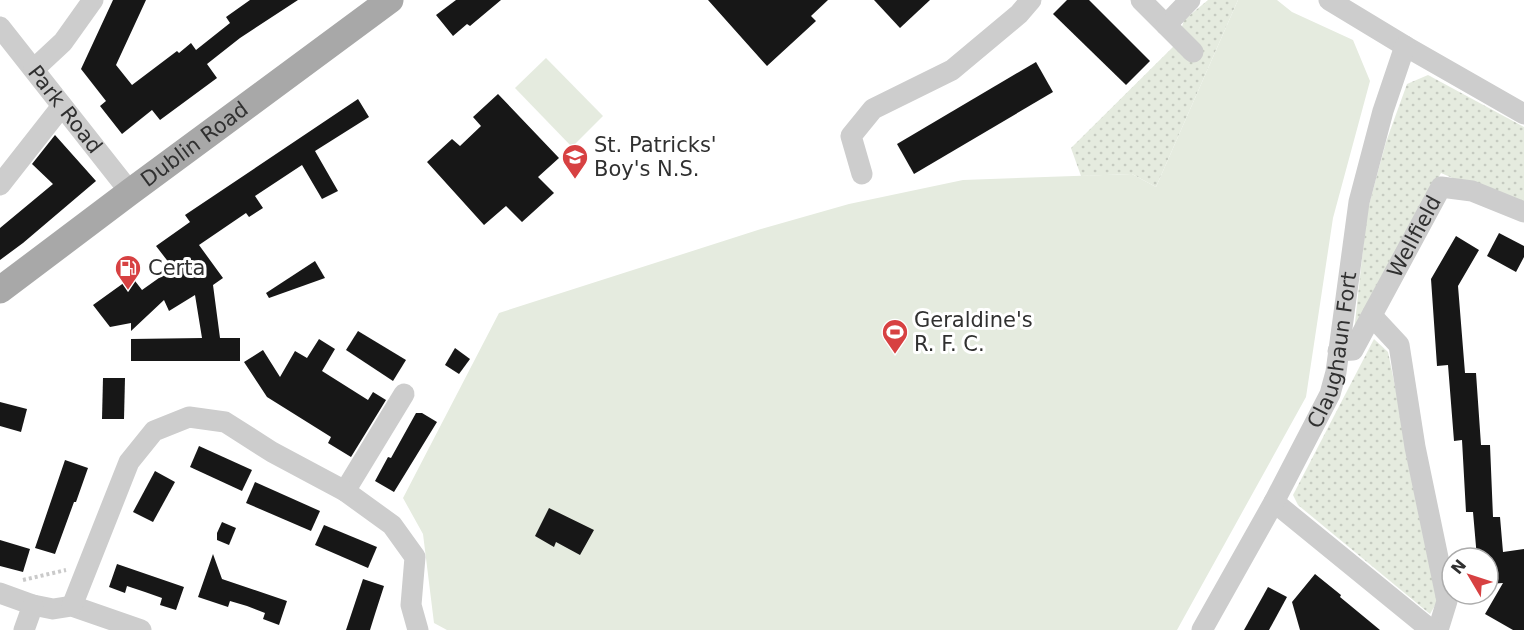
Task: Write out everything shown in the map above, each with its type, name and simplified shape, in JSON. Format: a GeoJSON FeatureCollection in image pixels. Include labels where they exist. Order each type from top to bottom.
{"type":"FeatureCollection","features":[{"type":"Feature","properties":{"kind":"main road","name":"Dublin Road"},"geometry":{"type":"LineString","coordinates":[[0,290],[390,0]]}},
{"type":"Feature","properties":{"kind":"street"},"geometry":{"type":"LineString","coordinates":[[34,69],[63,42],[93,0]]}},
{"type":"Feature","properties":{"kind":"street"},"geometry":{"type":"LineString","coordinates":[[862,174],[851,136],[873,109],[952,70],[1019,14],[1031,0]]}},
{"type":"Feature","properties":{"kind":"street"},"geometry":{"type":"LineString","coordinates":[[1141,0],[1193,52]]}},
{"type":"Feature","properties":{"kind":"street"},"geometry":{"type":"LineString","coordinates":[[1166,25],[1190,0]]}},
{"type":"Feature","properties":{"kind":"street"},"geometry":{"type":"LineString","coordinates":[[1329,0],[1524,114]]}},
{"type":"Feature","properties":{"kind":"street","name":"Park Road"},"geometry":{"type":"LineString","coordinates":[[0,27],[130,192]]}},
{"type":"Feature","properties":{"kind":"street","name":"Claughaun Fort"},"geometry":{"type":"LineString","coordinates":[[1202,630],[1274,502],[1330,394],[1359,201],[1383,111],[1405,46]]}},
{"type":"Feature","properties":{"kind":"street"},"geometry":{"type":"LineString","coordinates":[[0,185],[62,106]]}},
{"type":"Feature","properties":{"kind":"street","name":"Wellfield"},"geometry":{"type":"LineString","coordinates":[[1338,351],[1353,350],[1441,188],[1472,191],[1524,212]]}},
{"type":"Feature","properties":{"kind":"street"},"geometry":{"type":"LineString","coordinates":[[1372,315],[1399,345],[1415,447],[1447,601],[1438,630]]}},
{"type":"Feature","properties":{"kind":"street"},"geometry":{"type":"LineString","coordinates":[[345,491],[404,394]]}},
{"type":"Feature","properties":{"kind":"street"},"geometry":{"type":"LineString","coordinates":[[72,606],[129,462],[154,431],[189,417],[225,422],[272,452],[345,491],[392,525],[415,557],[411,605],[418,630]]}},
{"type":"Feature","properties":{"kind":"street"},"geometry":{"type":"LineString","coordinates":[[1274,502],[1431,630]]}},
{"type":"Feature","properties":{"kind":"street"},"geometry":{"type":"LineString","coordinates":[[1,594],[53,609],[72,606],[141,630]]}},
{"type":"Feature","properties":{"kind":"street"},"geometry":{"type":"LineString","coordinates":[[24,630],[33,605]]}},
{"type":"Feature","properties":{"kind":"path"},"geometry":{"type":"LineString","coordinates":[[1,594],[4,588],[15,582],[69,569],[84,574]]}},
{"type":"Feature","properties":{"kind":"shaded area"},"geometry":{"type":"Polygon","coordinates":[[[1208,0],[1238,0],[1156,187],[1132,174],[1081,176],[1071,148],[1177,43],[1184,20],[1208,0]]]}},
{"type":"Feature","properties":{"kind":"shaded area","name":"Geraldine's R. F. C."},"geometry":{"type":"Polygon","coordinates":[[[1238,0],[1277,0],[1292,12],[1353,40],[1370,81],[1333,218],[1306,397],[1177,630],[447,630],[434,623],[423,534],[403,498],[499,313],[761,229],[849,204],[963,180],[1132,174],[1156,187],[1238,0]]]}},
{"type":"Feature","properties":{"kind":"shaded area"},"geometry":{"type":"Polygon","coordinates":[[[546,58],[603,116],[572,147],[515,88],[546,58]]]}},
{"type":"Feature","properties":{"kind":"shaded area"},"geometry":{"type":"Polygon","coordinates":[[[1428,75],[1524,127],[1524,209],[1441,173],[1354,332],[1367,212],[1386,142],[1407,84],[1428,75]]]}},
{"type":"Feature","properties":{"kind":"shaded area"},"geometry":{"type":"Polygon","coordinates":[[[1374,339],[1388,352],[1439,599],[1430,614],[1298,505],[1293,495],[1374,339]]]}},
{"type":"Feature","properties":{"kind":"building"},"geometry":{"type":"Polygon","coordinates":[[[113,0],[146,0],[116,65],[132,85],[191,43],[196,50],[230,23],[226,17],[250,0],[298,0],[240,38],[207,64],[217,78],[160,120],[152,110],[122,134],[100,106],[106,101],[81,69],[113,0]]]}},
{"type":"Feature","properties":{"kind":"building"},"geometry":{"type":"Polygon","coordinates":[[[456,0],[501,0],[470,26],[467,24],[453,36],[436,15],[456,0]]]}},
{"type":"Feature","properties":{"kind":"building"},"geometry":{"type":"Polygon","coordinates":[[[708,0],[828,0],[811,16],[816,21],[767,66],[708,0]]]}},
{"type":"Feature","properties":{"kind":"building"},"geometry":{"type":"Polygon","coordinates":[[[874,0],[930,0],[900,28],[874,0]]]}},
{"type":"Feature","properties":{"kind":"building"},"geometry":{"type":"Polygon","coordinates":[[[1067,0],[1089,0],[1150,61],[1126,85],[1053,14],[1067,0]]]}},
{"type":"Feature","properties":{"kind":"building"},"geometry":{"type":"Polygon","coordinates":[[[1036,62],[1053,92],[914,174],[897,144],[1036,62]]]}},
{"type":"Feature","properties":{"kind":"building"},"geometry":{"type":"Polygon","coordinates":[[[498,94],[559,158],[538,177],[554,193],[522,222],[506,206],[484,225],[427,162],[452,139],[460,146],[481,126],[473,117],[498,94]]]}},
{"type":"Feature","properties":{"kind":"building"},"geometry":{"type":"Polygon","coordinates":[[[358,99],[369,117],[315,151],[338,191],[322,199],[302,165],[255,196],[263,208],[249,217],[246,213],[199,245],[223,278],[213,285],[220,338],[240,338],[240,361],[131,361],[131,339],[202,338],[195,295],[169,311],[164,300],[131,331],[131,323],[110,327],[93,305],[132,277],[142,290],[173,268],[156,246],[190,222],[185,215],[358,99]]]}},
{"type":"Feature","properties":{"kind":"building"},"geometry":{"type":"Polygon","coordinates":[[[55,135],[96,181],[0,260],[0,228],[53,184],[32,164],[55,135]]]}},
{"type":"Feature","properties":{"kind":"building"},"geometry":{"type":"Polygon","coordinates":[[[1499,233],[1524,246],[1524,257],[1516,272],[1487,256],[1499,233]]]}},
{"type":"Feature","properties":{"kind":"building"},"geometry":{"type":"Polygon","coordinates":[[[1456,236],[1479,250],[1458,286],[1465,373],[1476,373],[1481,445],[1490,445],[1493,517],[1500,517],[1503,552],[1524,549],[1524,630],[1513,630],[1485,614],[1490,606],[1500,606],[1500,588],[1503,583],[1500,583],[1500,546],[1476,546],[1473,512],[1466,512],[1462,440],[1454,441],[1448,365],[1437,366],[1431,279],[1456,236]]]}},
{"type":"Feature","properties":{"kind":"building"},"geometry":{"type":"Polygon","coordinates":[[[315,261],[325,278],[269,298],[266,293],[315,261]]]}},
{"type":"Feature","properties":{"kind":"building"},"geometry":{"type":"Polygon","coordinates":[[[358,331],[406,360],[393,381],[346,350],[358,331]]]}},
{"type":"Feature","properties":{"kind":"building"},"geometry":{"type":"Polygon","coordinates":[[[319,339],[335,349],[322,371],[368,400],[373,392],[386,400],[351,457],[328,443],[331,437],[267,397],[244,362],[263,350],[280,377],[295,351],[307,358],[319,339]]]}},
{"type":"Feature","properties":{"kind":"building"},"geometry":{"type":"Polygon","coordinates":[[[455,348],[470,359],[459,374],[445,365],[455,348]]]}},
{"type":"Feature","properties":{"kind":"building"},"geometry":{"type":"Polygon","coordinates":[[[103,378],[125,378],[124,419],[102,419],[103,378]]]}},
{"type":"Feature","properties":{"kind":"building"},"geometry":{"type":"Polygon","coordinates":[[[0,402],[27,409],[21,432],[0,426],[0,402]]]}},
{"type":"Feature","properties":{"kind":"building"},"geometry":{"type":"Polygon","coordinates":[[[416,413],[422,413],[437,422],[394,492],[375,481],[388,457],[391,458],[416,413]]]}},
{"type":"Feature","properties":{"kind":"building"},"geometry":{"type":"Polygon","coordinates":[[[199,446],[252,470],[242,491],[190,467],[199,446]]]}},
{"type":"Feature","properties":{"kind":"building"},"geometry":{"type":"Polygon","coordinates":[[[65,460],[88,468],[55,554],[35,548],[65,460]]]}},
{"type":"Feature","properties":{"kind":"building"},"geometry":{"type":"Polygon","coordinates":[[[155,471],[175,482],[153,522],[133,512],[155,471]]]}},
{"type":"Feature","properties":{"kind":"building"},"geometry":{"type":"Polygon","coordinates":[[[255,482],[320,511],[311,531],[246,503],[255,482]]]}},
{"type":"Feature","properties":{"kind":"building"},"geometry":{"type":"Polygon","coordinates":[[[549,508],[594,530],[580,555],[556,542],[554,547],[535,536],[549,508]]]}},
{"type":"Feature","properties":{"kind":"building"},"geometry":{"type":"Polygon","coordinates":[[[222,522],[236,528],[229,545],[217,540],[217,533],[222,522]]]}},
{"type":"Feature","properties":{"kind":"building"},"geometry":{"type":"Polygon","coordinates":[[[324,525],[377,547],[368,568],[315,545],[324,525]]]}},
{"type":"Feature","properties":{"kind":"building"},"geometry":{"type":"Polygon","coordinates":[[[0,540],[30,549],[23,572],[0,566],[0,540]]]}},
{"type":"Feature","properties":{"kind":"building"},"geometry":{"type":"Polygon","coordinates":[[[213,554],[222,579],[287,601],[279,625],[263,619],[265,613],[247,606],[230,601],[228,607],[198,597],[213,554]]]}},
{"type":"Feature","properties":{"kind":"building"},"geometry":{"type":"Polygon","coordinates":[[[117,564],[184,587],[176,610],[160,605],[162,598],[145,592],[127,586],[125,593],[109,587],[117,564]]]}},
{"type":"Feature","properties":{"kind":"building"},"geometry":{"type":"Polygon","coordinates":[[[1315,574],[1380,630],[1300,630],[1292,602],[1315,574]]]}},
{"type":"Feature","properties":{"kind":"building"},"geometry":{"type":"Polygon","coordinates":[[[363,579],[384,586],[370,630],[346,630],[363,579]]]}},
{"type":"Feature","properties":{"kind":"building"},"geometry":{"type":"Polygon","coordinates":[[[1268,587],[1287,597],[1269,630],[1244,630],[1268,587]]]}},
{"type":"Feature","properties":{"kind":"place","name":"St. Patricks' Boy's N.S."},"geometry":{"type":"Point","coordinates":[575,180]}},
{"type":"Feature","properties":{"kind":"place","name":"Certa"},"geometry":{"type":"Point","coordinates":[128,291]}},
{"type":"Feature","properties":{"kind":"place","name":"Geraldine's R. F. C."},"geometry":{"type":"Point","coordinates":[895,355]}}]}
